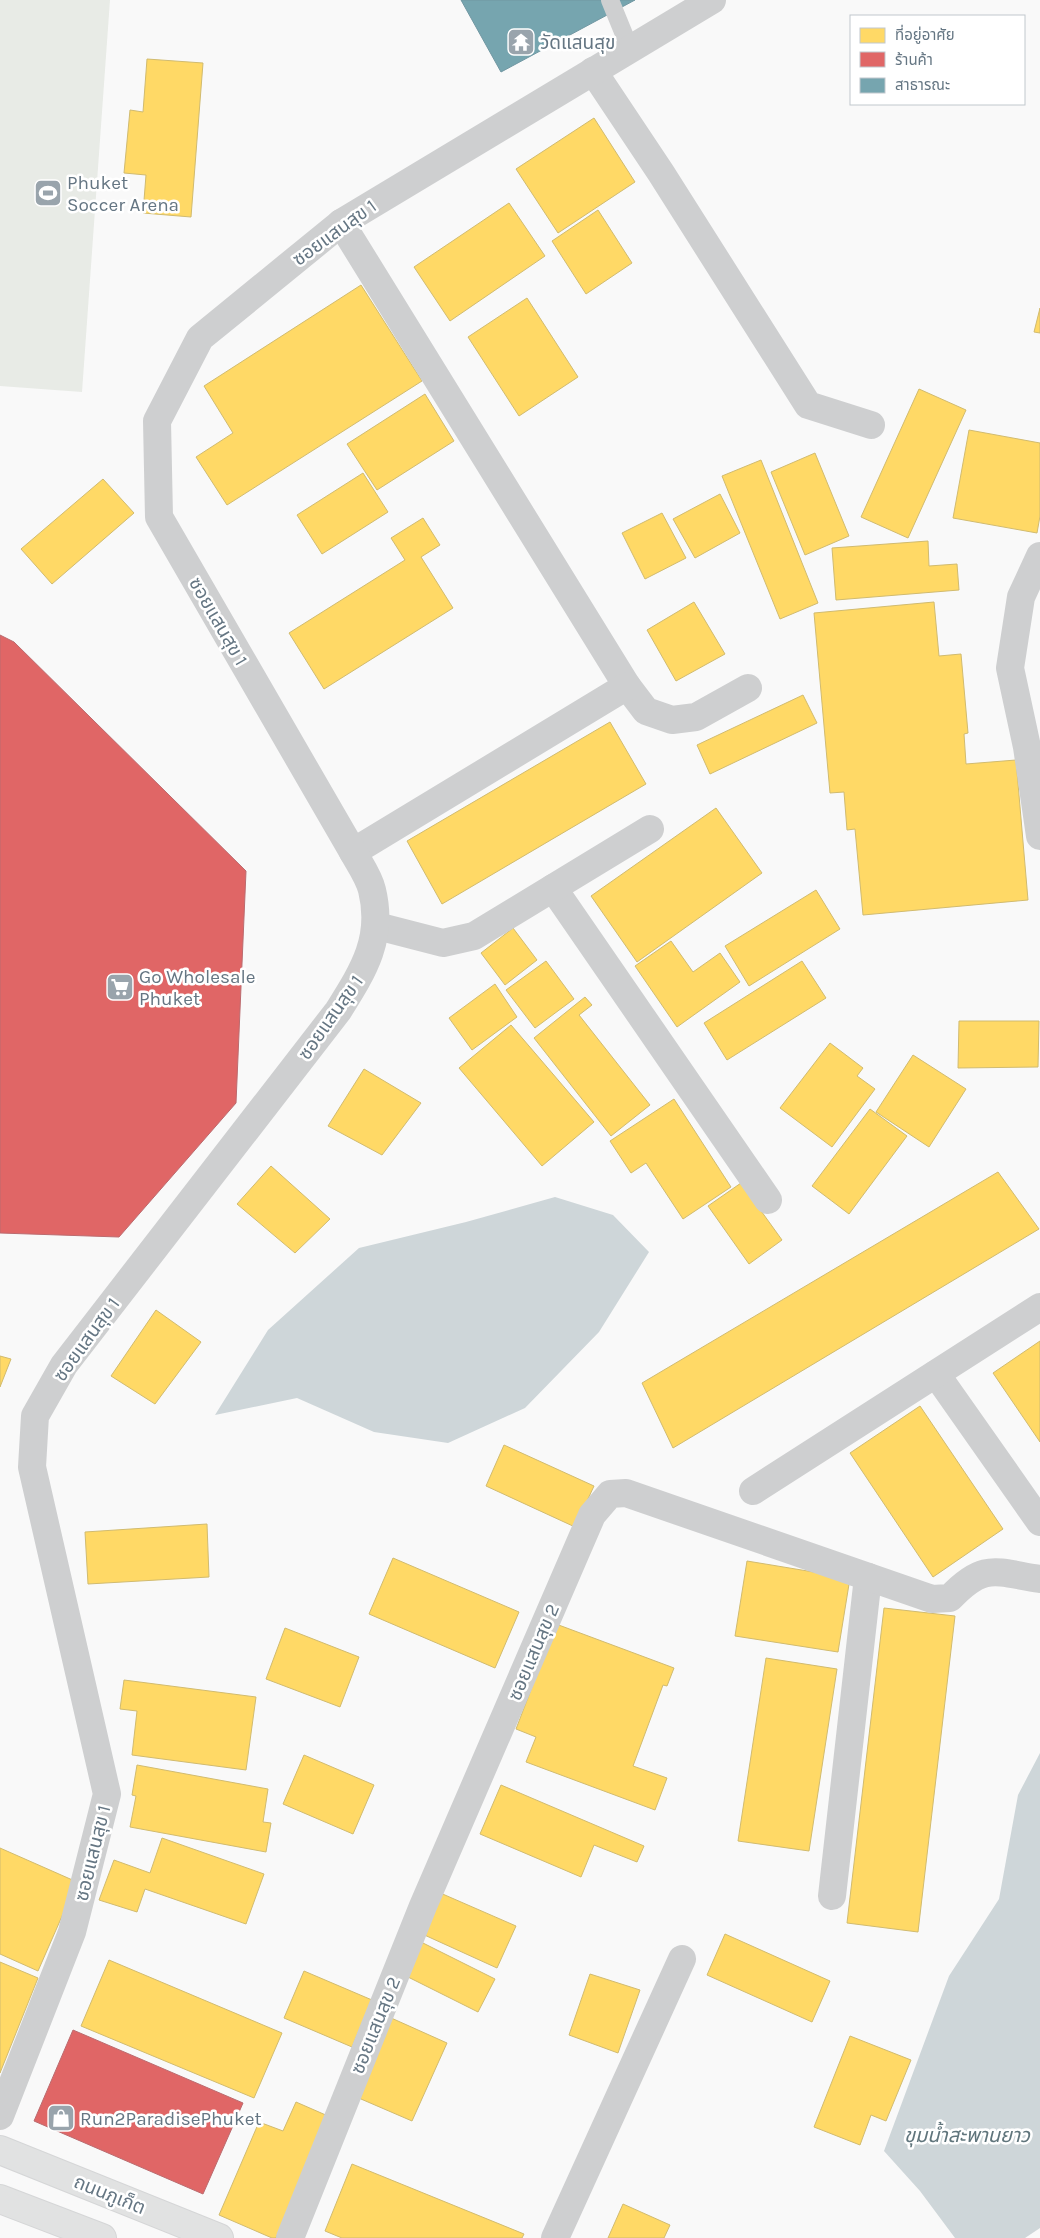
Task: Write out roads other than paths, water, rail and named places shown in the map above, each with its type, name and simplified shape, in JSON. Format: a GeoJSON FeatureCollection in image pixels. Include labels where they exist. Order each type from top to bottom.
{"type":"FeatureCollection","features":[{"type":"Feature","properties":{"kind":"main road","name":"ถนนภูเก็ต"},"geometry":{"type":"LineString","coordinates":[[0,2150],[219,2238]]}},
{"type":"Feature","properties":{"kind":"main road"},"geometry":{"type":"LineString","coordinates":[[0,2198],[102,2238]]}},
{"type":"Feature","properties":{"kind":"street","name":"ซอยแสนสุข 1"},"geometry":{"type":"LineString","coordinates":[[0,2116],[72,1932],[107,1794],[32,1467],[35,1416],[64,1365],[338,1011],[363,972],[377,926],[372,888],[353,852],[159,517],[157,421],[200,338],[341,223],[712,0]]}},
{"type":"Feature","properties":{"kind":"street"},"geometry":{"type":"LineString","coordinates":[[593,71],[661,173],[808,405],[870,425]]}},
{"type":"Feature","properties":{"kind":"street"},"geometry":{"type":"LineString","coordinates":[[341,223],[626,686],[646,711],[672,720],[696,717],[748,688]]}},
{"type":"Feature","properties":{"kind":"street"},"geometry":{"type":"LineString","coordinates":[[1040,556],[1021,598],[1010,668],[1027,747],[1040,836]]}},
{"type":"Feature","properties":{"kind":"street"},"geometry":{"type":"LineString","coordinates":[[353,852],[626,686]]}},
{"type":"Feature","properties":{"kind":"street"},"geometry":{"type":"LineString","coordinates":[[377,926],[443,943],[474,936],[650,829]]}},
{"type":"Feature","properties":{"kind":"street"},"geometry":{"type":"LineString","coordinates":[[553,888],[768,1200]]}},
{"type":"Feature","properties":{"kind":"street"},"geometry":{"type":"LineString","coordinates":[[753,1491],[1040,1308]]}},
{"type":"Feature","properties":{"kind":"street"},"geometry":{"type":"LineString","coordinates":[[936,1374],[1040,1522]]}},
{"type":"Feature","properties":{"kind":"street","name":"ซอยแสนสุข 2"},"geometry":{"type":"LineString","coordinates":[[290,2238],[423,1906],[592,1515],[610,1494],[626,1494],[932,1599],[950,1598],[966,1582],[988,1571],[1040,1579]]}},
{"type":"Feature","properties":{"kind":"street"},"geometry":{"type":"LineString","coordinates":[[832,1896],[868,1577]]}},
{"type":"Feature","properties":{"kind":"street"},"geometry":{"type":"LineString","coordinates":[[555,2238],[682,1959]]}},
{"type":"Feature","properties":{"kind":"lane"},"geometry":{"type":"LineString","coordinates":[[610,0],[630,49]]}},
{"type":"Feature","properties":{"kind":"water"},"geometry":{"type":"Polygon","coordinates":[[[555,1197],[613,1215],[649,1252],[599,1332],[525,1408],[448,1443],[374,1432],[297,1398],[215,1415],[268,1330],[359,1248],[466,1222],[555,1197]]]}},
{"type":"Feature","properties":{"kind":"water","name":"ขุมน้ำสะพานยาว"},"geometry":{"type":"Polygon","coordinates":[[[1040,1753],[1040,2228],[1025,2238],[955,2238],[920,2191],[884,2151],[949,1976],[999,1899],[1018,1795],[1040,1753]]]}},
{"type":"Feature","properties":{"kind":"place","name":"วัดแสนสุข"},"geometry":{"type":"Point","coordinates":[521,42]}},
{"type":"Feature","properties":{"kind":"place","name":"Phuket Soccer Arena"},"geometry":{"type":"Point","coordinates":[48,193]}},
{"type":"Feature","properties":{"kind":"place","name":"Go Wholesale Phuket"},"geometry":{"type":"Point","coordinates":[120,987]}},
{"type":"Feature","properties":{"kind":"place","name":"Run2ParadisePhuket"},"geometry":{"type":"Point","coordinates":[61,2118]}}]}
